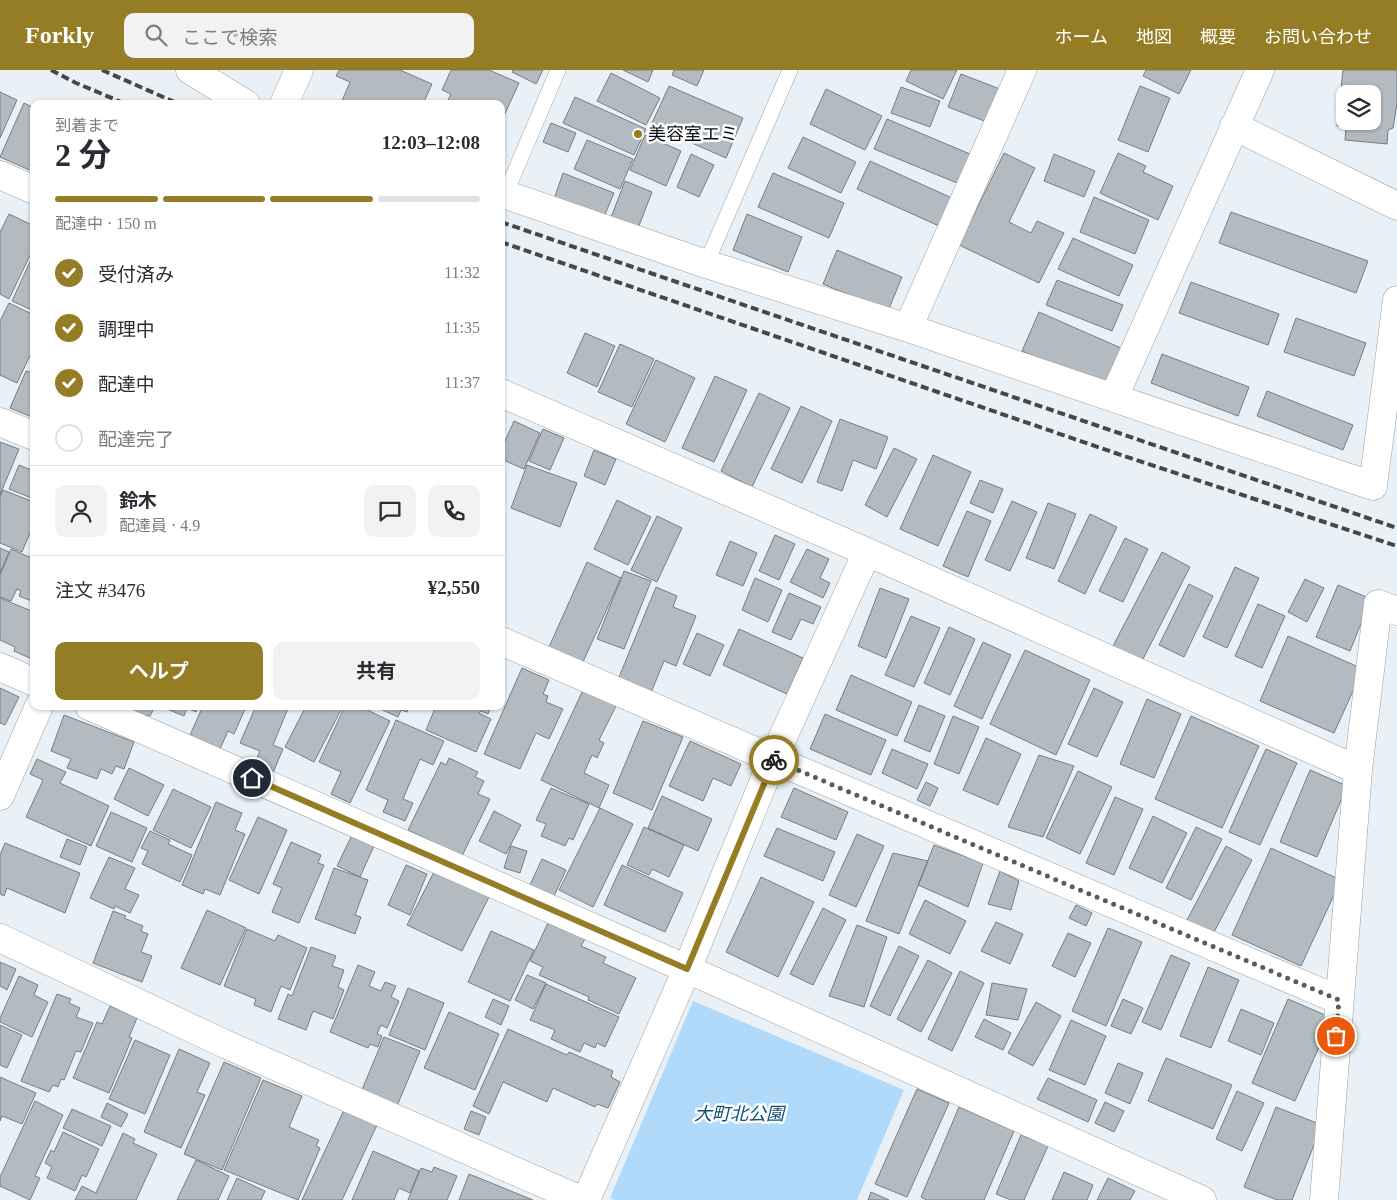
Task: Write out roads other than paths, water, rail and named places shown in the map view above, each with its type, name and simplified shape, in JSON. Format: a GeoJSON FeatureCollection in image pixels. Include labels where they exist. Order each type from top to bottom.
{"type":"FeatureCollection","features":[{"type":"Feature","properties":{"kind":"street"},"geometry":{"type":"LineString","coordinates":[[190,70],[239,100]]}},
{"type":"Feature","properties":{"kind":"street"},"geometry":{"type":"LineString","coordinates":[[286,100],[299,70]]}},
{"type":"Feature","properties":{"kind":"street"},"geometry":{"type":"LineString","coordinates":[[908,328],[1022,70]]}},
{"type":"Feature","properties":{"kind":"street"},"geometry":{"type":"LineString","coordinates":[[1114,397],[1260,70]]}},
{"type":"Feature","properties":{"kind":"street"},"geometry":{"type":"LineString","coordinates":[[1234,126],[1397,206]]}},
{"type":"Feature","properties":{"kind":"street"},"geometry":{"type":"LineString","coordinates":[[0,175],[30,188]]}},
{"type":"Feature","properties":{"kind":"street"},"geometry":{"type":"LineString","coordinates":[[505,195],[706,264],[908,328],[1114,397],[1372,486],[1397,300]]}},
{"type":"Feature","properties":{"kind":"street"},"geometry":{"type":"LineString","coordinates":[[505,395],[867,552],[1358,770]]}},
{"type":"Feature","properties":{"kind":"street"},"geometry":{"type":"LineString","coordinates":[[0,422],[30,434]]}},
{"type":"Feature","properties":{"kind":"street"},"geometry":{"type":"LineString","coordinates":[[586,1200],[687,969],[773,759],[867,552]]}},
{"type":"Feature","properties":{"kind":"street"},"geometry":{"type":"LineString","coordinates":[[1324,1200],[1358,770],[1378,604],[1397,611]]}},
{"type":"Feature","properties":{"kind":"street"},"geometry":{"type":"LineString","coordinates":[[505,643],[1339,1000]]}},
{"type":"Feature","properties":{"kind":"street"},"geometry":{"type":"LineString","coordinates":[[0,667],[30,680]]}},
{"type":"Feature","properties":{"kind":"street"},"geometry":{"type":"LineString","coordinates":[[0,796],[38,710]]}},
{"type":"Feature","properties":{"kind":"street"},"geometry":{"type":"LineString","coordinates":[[99,710],[687,969],[1202,1200]]}},
{"type":"Feature","properties":{"kind":"street"},"geometry":{"type":"LineString","coordinates":[[0,938],[225,1044],[581,1200]]}},
{"type":"Feature","properties":{"kind":"lane"},"geometry":{"type":"LineString","coordinates":[[505,189],[558,70]]}},
{"type":"Feature","properties":{"kind":"lane"},"geometry":{"type":"LineString","coordinates":[[706,264],[790,70]]}},
{"type":"Feature","properties":{"kind":"railway"},"geometry":{"type":"LineString","coordinates":[[51,70],[116,100]]}},
{"type":"Feature","properties":{"kind":"railway"},"geometry":{"type":"LineString","coordinates":[[102,70],[170,100]]}},
{"type":"Feature","properties":{"kind":"railway"},"geometry":{"type":"LineString","coordinates":[[505,223],[1397,528]]}},
{"type":"Feature","properties":{"kind":"railway"},"geometry":{"type":"LineString","coordinates":[[505,243],[1124,456],[1397,546]]}},
{"type":"Feature","properties":{"kind":"place","name":"美容室エミ"},"geometry":{"type":"Point","coordinates":[638,134]}},
{"type":"Feature","properties":{"kind":"park label","name":"大町北公園"},"geometry":{"type":"Point","coordinates":[739,1114]}}]}
